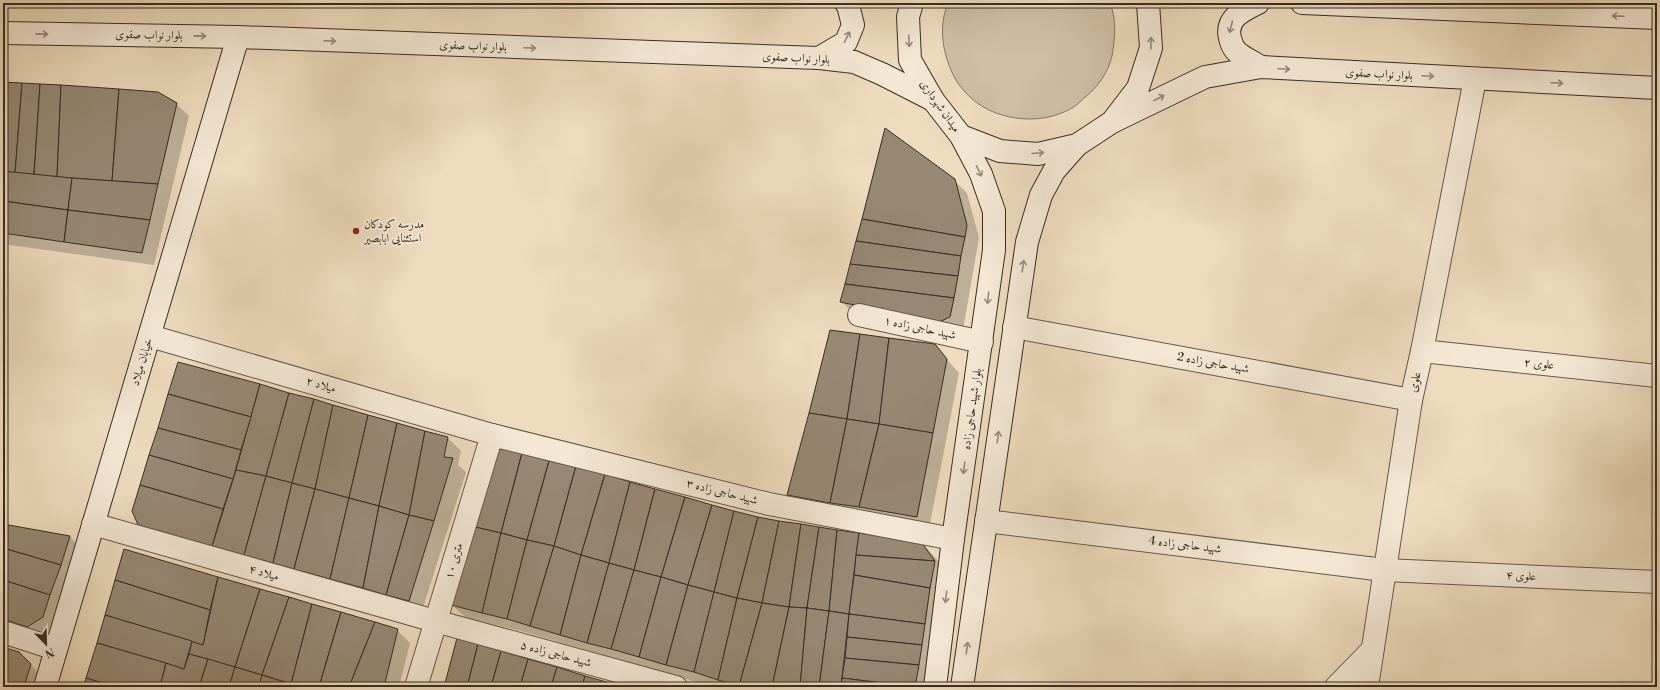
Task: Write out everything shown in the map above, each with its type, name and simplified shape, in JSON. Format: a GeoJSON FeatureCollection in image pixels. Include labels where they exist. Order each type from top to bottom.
{"type":"FeatureCollection","features":[{"type":"Feature","properties":{"kind":"street"},"geometry":{"type":"LineString","coordinates":[[819,58],[846,42],[852,25],[848,5],[846,3]]}},
{"type":"Feature","properties":{"kind":"street","name":"میدان شهرداری"},"geometry":{"type":"LineString","coordinates":[[912,3],[908,17],[910,60],[933,100],[961,136],[1000,151],[1038,154],[1077,145],[1112,122],[1138,88],[1151,48],[1148,3]]}},
{"type":"Feature","properties":{"kind":"street"},"geometry":{"type":"LineString","coordinates":[[1258,3],[1235,17],[1231,23],[1229,32],[1232,43],[1237,52],[1261,67]]}},
{"type":"Feature","properties":{"kind":"street"},"geometry":{"type":"LineString","coordinates":[[1302,3],[1657,18]]}},
{"type":"Feature","properties":{"kind":"street","name":"بلوار نواب صفوی"},"geometry":{"type":"LineString","coordinates":[[3,33],[238,37],[819,58],[854,62],[882,74],[933,100]]}},
{"type":"Feature","properties":{"kind":"street","name":"خیابان میلاد"},"geometry":{"type":"LineString","coordinates":[[45,687],[238,37]]}},
{"type":"Feature","properties":{"kind":"street","name":"بلوار نواب صفوی"},"geometry":{"type":"LineString","coordinates":[[1112,122],[1205,77],[1261,67],[1657,88]]}},
{"type":"Feature","properties":{"kind":"street","name":"علوی"},"geometry":{"type":"LineString","coordinates":[[1367,687],[1411,400],[1422,352],[1475,79]]}},
{"type":"Feature","properties":{"kind":"street","name":"بلوار شهید حاجی زاده"},"geometry":{"type":"LineString","coordinates":[[935,687],[953,539],[994,250],[994,211],[981,174],[961,136]]}},
{"type":"Feature","properties":{"kind":"street"},"geometry":{"type":"LineString","coordinates":[[962,687],[1027,242],[1041,195],[1054,171],[1077,145]]}},
{"type":"Feature","properties":{"kind":"street","name":"شهید حاجی زاده ۱"},"geometry":{"type":"LineString","coordinates":[[859,315],[982,342]]}},
{"type":"Feature","properties":{"kind":"street","name":"شهید حاجی زاده 2"},"geometry":{"type":"LineString","coordinates":[[1014,327],[1411,400]]}},
{"type":"Feature","properties":{"kind":"street","name":"میلاد ۲"},"geometry":{"type":"LineString","coordinates":[[150,336],[492,435]]}},
{"type":"Feature","properties":{"kind":"street","name":"علوی ۲"},"geometry":{"type":"LineString","coordinates":[[1422,352],[1657,376]]}},
{"type":"Feature","properties":{"kind":"street","name":"شهید حاجی زاده ۳"},"geometry":{"type":"LineString","coordinates":[[492,435],[769,504],[953,539]]}},
{"type":"Feature","properties":{"kind":"street","name":"۱۰ متری"},"geometry":{"type":"LineString","coordinates":[[416,687],[492,435]]}},
{"type":"Feature","properties":{"kind":"street","name":"شهید حاجی زاده 4"},"geometry":{"type":"LineString","coordinates":[[986,521],[1384,570]]}},
{"type":"Feature","properties":{"kind":"street","name":"میلاد ۴"},"geometry":{"type":"LineString","coordinates":[[93,524],[435,622]]}},
{"type":"Feature","properties":{"kind":"street","name":"علوی ۴"},"geometry":{"type":"LineString","coordinates":[[1384,570],[1657,582]]}},
{"type":"Feature","properties":{"kind":"street","name":"شهید حاجی زاده ۵"},"geometry":{"type":"LineString","coordinates":[[435,622],[676,687]]}},
{"type":"Feature","properties":{"kind":"street"},"geometry":{"type":"LineString","coordinates":[[3,632],[56,649]]}},
{"type":"Feature","properties":{"kind":"street"},"geometry":{"type":"LineString","coordinates":[[1336,687],[1372,650]]}},
{"type":"Feature","properties":{"kind":"shaded area"},"geometry":{"type":"Polygon","coordinates":[[[948,3],[1110,3],[1114,16],[1115,36],[1110,62],[1098,85],[1072,108],[1045,118],[1016,118],[1002,115],[989,110],[976,102],[966,93],[959,85],[949,66],[943,43],[943,22],[948,3]]]}},
{"type":"Feature","properties":{"kind":"building"},"geometry":{"type":"Polygon","coordinates":[[[3,82],[22,83],[15,173],[3,171],[3,82]]]}},
{"type":"Feature","properties":{"kind":"building"},"geometry":{"type":"Polygon","coordinates":[[[22,83],[40,84],[34,175],[15,173],[22,83]]]}},
{"type":"Feature","properties":{"kind":"building"},"geometry":{"type":"Polygon","coordinates":[[[40,84],[61,85],[57,177],[34,175],[40,84]]]}},
{"type":"Feature","properties":{"kind":"building"},"geometry":{"type":"Polygon","coordinates":[[[61,85],[119,89],[112,181],[57,177],[61,85]]]}},
{"type":"Feature","properties":{"kind":"building"},"geometry":{"type":"Polygon","coordinates":[[[119,89],[158,92],[177,103],[158,184],[112,181],[119,89]]]}},
{"type":"Feature","properties":{"kind":"building"},"geometry":{"type":"Polygon","coordinates":[[[885,128],[955,179],[967,225],[965,237],[862,219],[885,128]]]}},
{"type":"Feature","properties":{"kind":"building"},"geometry":{"type":"Polygon","coordinates":[[[3,171],[72,178],[68,210],[3,201],[3,171]]]}},
{"type":"Feature","properties":{"kind":"building"},"geometry":{"type":"Polygon","coordinates":[[[72,178],[158,184],[150,220],[68,210],[72,178]]]}},
{"type":"Feature","properties":{"kind":"building"},"geometry":{"type":"Polygon","coordinates":[[[3,201],[68,210],[64,242],[3,233],[3,201]]]}},
{"type":"Feature","properties":{"kind":"building"},"geometry":{"type":"Polygon","coordinates":[[[68,210],[150,220],[142,253],[64,242],[68,210]]]}},
{"type":"Feature","properties":{"kind":"building"},"geometry":{"type":"Polygon","coordinates":[[[862,219],[965,237],[961,256],[856,241],[862,219]]]}},
{"type":"Feature","properties":{"kind":"building"},"geometry":{"type":"Polygon","coordinates":[[[856,241],[961,256],[958,276],[850,264],[856,241]]]}},
{"type":"Feature","properties":{"kind":"building"},"geometry":{"type":"Polygon","coordinates":[[[850,264],[958,276],[954,298],[845,284],[850,264]]]}},
{"type":"Feature","properties":{"kind":"building"},"geometry":{"type":"Polygon","coordinates":[[[845,284],[954,298],[950,317],[939,322],[840,302],[845,284]]]}},
{"type":"Feature","properties":{"kind":"building"},"geometry":{"type":"Polygon","coordinates":[[[830,330],[860,334],[847,419],[809,413],[830,330]]]}},
{"type":"Feature","properties":{"kind":"building"},"geometry":{"type":"Polygon","coordinates":[[[860,334],[889,338],[879,424],[847,419],[860,334]]]}},
{"type":"Feature","properties":{"kind":"building"},"geometry":{"type":"Polygon","coordinates":[[[889,338],[935,344],[947,359],[933,433],[879,424],[889,338]]]}},
{"type":"Feature","properties":{"kind":"building"},"geometry":{"type":"Polygon","coordinates":[[[178,362],[260,384],[251,417],[168,394],[178,362]]]}},
{"type":"Feature","properties":{"kind":"building"},"geometry":{"type":"Polygon","coordinates":[[[260,384],[289,393],[266,476],[236,470],[260,384]]]}},
{"type":"Feature","properties":{"kind":"building"},"geometry":{"type":"Polygon","coordinates":[[[289,393],[314,399],[292,483],[266,476],[289,393]]]}},
{"type":"Feature","properties":{"kind":"building"},"geometry":{"type":"Polygon","coordinates":[[[168,394],[251,417],[241,450],[158,428],[168,394]]]}},
{"type":"Feature","properties":{"kind":"building"},"geometry":{"type":"Polygon","coordinates":[[[314,399],[333,405],[315,489],[292,483],[314,399]]]}},
{"type":"Feature","properties":{"kind":"building"},"geometry":{"type":"Polygon","coordinates":[[[333,405],[368,415],[349,498],[315,489],[333,405]]]}},
{"type":"Feature","properties":{"kind":"building"},"geometry":{"type":"Polygon","coordinates":[[[809,413],[847,419],[830,503],[787,495],[809,413]]]}},
{"type":"Feature","properties":{"kind":"building"},"geometry":{"type":"Polygon","coordinates":[[[368,415],[397,423],[379,506],[349,498],[368,415]]]}},
{"type":"Feature","properties":{"kind":"building"},"geometry":{"type":"Polygon","coordinates":[[[847,419],[879,424],[859,507],[830,503],[847,419]]]}},
{"type":"Feature","properties":{"kind":"building"},"geometry":{"type":"Polygon","coordinates":[[[397,423],[425,431],[409,515],[379,506],[397,423]]]}},
{"type":"Feature","properties":{"kind":"building"},"geometry":{"type":"Polygon","coordinates":[[[879,424],[933,433],[917,517],[859,507],[879,424]]]}},
{"type":"Feature","properties":{"kind":"building"},"geometry":{"type":"Polygon","coordinates":[[[158,428],[241,450],[233,479],[149,455],[158,428]]]}},
{"type":"Feature","properties":{"kind":"building"},"geometry":{"type":"Polygon","coordinates":[[[425,431],[448,437],[444,457],[453,458],[434,521],[409,515],[425,431]]]}},
{"type":"Feature","properties":{"kind":"building"},"geometry":{"type":"Polygon","coordinates":[[[497,448],[522,453],[501,533],[475,527],[497,448]]]}},
{"type":"Feature","properties":{"kind":"building"},"geometry":{"type":"Polygon","coordinates":[[[522,453],[549,461],[527,540],[501,533],[522,453]]]}},
{"type":"Feature","properties":{"kind":"building"},"geometry":{"type":"Polygon","coordinates":[[[149,455],[233,479],[223,509],[140,485],[149,455]]]}},
{"type":"Feature","properties":{"kind":"building"},"geometry":{"type":"Polygon","coordinates":[[[549,461],[576,466],[554,546],[527,540],[549,461]]]}},
{"type":"Feature","properties":{"kind":"building"},"geometry":{"type":"Polygon","coordinates":[[[576,466],[605,474],[581,555],[554,546],[576,466]]]}},
{"type":"Feature","properties":{"kind":"building"},"geometry":{"type":"Polygon","coordinates":[[[236,470],[266,476],[244,555],[212,546],[236,470]]]}},
{"type":"Feature","properties":{"kind":"building"},"geometry":{"type":"Polygon","coordinates":[[[605,474],[630,482],[609,563],[581,555],[605,474]]]}},
{"type":"Feature","properties":{"kind":"building"},"geometry":{"type":"Polygon","coordinates":[[[266,476],[292,483],[273,563],[244,555],[266,476]]]}},
{"type":"Feature","properties":{"kind":"building"},"geometry":{"type":"Polygon","coordinates":[[[630,482],[655,489],[634,570],[609,563],[630,482]]]}},
{"type":"Feature","properties":{"kind":"building"},"geometry":{"type":"Polygon","coordinates":[[[292,483],[315,489],[294,569],[273,563],[292,483]]]}},
{"type":"Feature","properties":{"kind":"building"},"geometry":{"type":"Polygon","coordinates":[[[140,485],[223,509],[212,546],[138,525],[132,511],[140,485]]]}},
{"type":"Feature","properties":{"kind":"building"},"geometry":{"type":"Polygon","coordinates":[[[315,489],[349,498],[330,579],[294,569],[315,489]]]}},
{"type":"Feature","properties":{"kind":"building"},"geometry":{"type":"Polygon","coordinates":[[[655,489],[685,497],[661,577],[634,570],[655,489]]]}},
{"type":"Feature","properties":{"kind":"building"},"geometry":{"type":"Polygon","coordinates":[[[685,497],[712,505],[688,585],[661,577],[685,497]]]}},
{"type":"Feature","properties":{"kind":"building"},"geometry":{"type":"Polygon","coordinates":[[[349,498],[379,506],[363,588],[330,579],[349,498]]]}},
{"type":"Feature","properties":{"kind":"building"},"geometry":{"type":"Polygon","coordinates":[[[712,505],[734,511],[714,592],[688,585],[712,505]]]}},
{"type":"Feature","properties":{"kind":"building"},"geometry":{"type":"Polygon","coordinates":[[[379,506],[409,515],[386,595],[363,588],[379,506]]]}},
{"type":"Feature","properties":{"kind":"building"},"geometry":{"type":"Polygon","coordinates":[[[734,511],[758,517],[737,598],[714,592],[734,511]]]}},
{"type":"Feature","properties":{"kind":"building"},"geometry":{"type":"Polygon","coordinates":[[[409,515],[434,521],[409,601],[386,595],[409,515]]]}},
{"type":"Feature","properties":{"kind":"building"},"geometry":{"type":"Polygon","coordinates":[[[758,517],[779,521],[762,603],[737,598],[758,517]]]}},
{"type":"Feature","properties":{"kind":"building"},"geometry":{"type":"Polygon","coordinates":[[[779,521],[801,524],[789,607],[762,603],[779,521]]]}},
{"type":"Feature","properties":{"kind":"building"},"geometry":{"type":"Polygon","coordinates":[[[3,524],[70,536],[61,565],[3,548],[3,524]]]}},
{"type":"Feature","properties":{"kind":"building"},"geometry":{"type":"Polygon","coordinates":[[[801,524],[819,527],[807,608],[789,607],[801,524]]]}},
{"type":"Feature","properties":{"kind":"building"},"geometry":{"type":"Polygon","coordinates":[[[475,527],[501,533],[482,613],[451,605],[475,527]]]}},
{"type":"Feature","properties":{"kind":"building"},"geometry":{"type":"Polygon","coordinates":[[[819,527],[837,530],[829,611],[807,608],[819,527]]]}},
{"type":"Feature","properties":{"kind":"building"},"geometry":{"type":"Polygon","coordinates":[[[837,530],[859,533],[849,614],[829,611],[837,530]]]}},
{"type":"Feature","properties":{"kind":"building"},"geometry":{"type":"Polygon","coordinates":[[[501,533],[527,540],[507,619],[482,613],[501,533]]]}},
{"type":"Feature","properties":{"kind":"building"},"geometry":{"type":"Polygon","coordinates":[[[859,533],[922,543],[935,561],[856,555],[859,533]]]}},
{"type":"Feature","properties":{"kind":"building"},"geometry":{"type":"Polygon","coordinates":[[[527,540],[554,546],[530,626],[507,619],[527,540]]]}},
{"type":"Feature","properties":{"kind":"building"},"geometry":{"type":"Polygon","coordinates":[[[554,546],[581,555],[560,635],[530,626],[554,546]]]}},
{"type":"Feature","properties":{"kind":"building"},"geometry":{"type":"Polygon","coordinates":[[[3,548],[61,565],[50,595],[3,580],[3,548]]]}},
{"type":"Feature","properties":{"kind":"building"},"geometry":{"type":"Polygon","coordinates":[[[124,549],[218,577],[210,610],[115,580],[124,549]]]}},
{"type":"Feature","properties":{"kind":"building"},"geometry":{"type":"Polygon","coordinates":[[[581,555],[609,563],[587,643],[560,635],[581,555]]]}},
{"type":"Feature","properties":{"kind":"building"},"geometry":{"type":"Polygon","coordinates":[[[856,555],[935,561],[930,588],[854,575],[856,555]]]}},
{"type":"Feature","properties":{"kind":"building"},"geometry":{"type":"Polygon","coordinates":[[[609,563],[634,570],[611,649],[587,643],[609,563]]]}},
{"type":"Feature","properties":{"kind":"building"},"geometry":{"type":"Polygon","coordinates":[[[634,570],[661,577],[639,657],[611,649],[634,570]]]}},
{"type":"Feature","properties":{"kind":"building"},"geometry":{"type":"Polygon","coordinates":[[[854,575],[930,588],[925,624],[849,614],[854,575]]]}},
{"type":"Feature","properties":{"kind":"building"},"geometry":{"type":"Polygon","coordinates":[[[218,577],[260,589],[235,667],[189,654],[192,641],[203,645],[218,577]]]}},
{"type":"Feature","properties":{"kind":"building"},"geometry":{"type":"Polygon","coordinates":[[[661,577],[688,585],[666,665],[639,657],[661,577]]]}},
{"type":"Feature","properties":{"kind":"building"},"geometry":{"type":"Polygon","coordinates":[[[3,580],[50,595],[43,617],[27,627],[3,619],[3,580]]]}},
{"type":"Feature","properties":{"kind":"building"},"geometry":{"type":"Polygon","coordinates":[[[115,580],[210,610],[203,645],[105,615],[115,580]]]}},
{"type":"Feature","properties":{"kind":"building"},"geometry":{"type":"Polygon","coordinates":[[[688,585],[714,592],[694,672],[666,665],[688,585]]]}},
{"type":"Feature","properties":{"kind":"building"},"geometry":{"type":"Polygon","coordinates":[[[260,589],[289,597],[262,675],[235,667],[260,589]]]}},
{"type":"Feature","properties":{"kind":"building"},"geometry":{"type":"Polygon","coordinates":[[[714,592],[737,598],[718,680],[694,672],[714,592]]]}},
{"type":"Feature","properties":{"kind":"building"},"geometry":{"type":"Polygon","coordinates":[[[289,597],[312,604],[291,684],[262,675],[289,597]]]}},
{"type":"Feature","properties":{"kind":"building"},"geometry":{"type":"Polygon","coordinates":[[[737,598],[762,603],[739,686],[718,680],[737,598]]]}},
{"type":"Feature","properties":{"kind":"building"},"geometry":{"type":"Polygon","coordinates":[[[762,603],[789,607],[772,687],[739,686],[762,603]]]}},
{"type":"Feature","properties":{"kind":"building"},"geometry":{"type":"Polygon","coordinates":[[[312,604],[341,612],[319,687],[302,687],[291,684],[312,604]]]}},
{"type":"Feature","properties":{"kind":"building"},"geometry":{"type":"Polygon","coordinates":[[[789,607],[807,608],[800,687],[772,687],[789,607]]]}},
{"type":"Feature","properties":{"kind":"building"},"geometry":{"type":"Polygon","coordinates":[[[807,608],[829,611],[819,687],[800,687],[807,608]]]}},
{"type":"Feature","properties":{"kind":"building"},"geometry":{"type":"Polygon","coordinates":[[[829,611],[849,614],[841,687],[819,687],[829,611]]]}},
{"type":"Feature","properties":{"kind":"building"},"geometry":{"type":"Polygon","coordinates":[[[341,612],[375,622],[349,687],[319,687],[341,612]]]}},
{"type":"Feature","properties":{"kind":"building"},"geometry":{"type":"Polygon","coordinates":[[[849,614],[925,624],[922,645],[847,637],[849,614]]]}},
{"type":"Feature","properties":{"kind":"building"},"geometry":{"type":"Polygon","coordinates":[[[105,615],[192,641],[184,669],[97,643],[105,615]]]}},
{"type":"Feature","properties":{"kind":"building"},"geometry":{"type":"Polygon","coordinates":[[[375,622],[398,629],[384,687],[349,687],[375,622]]]}},
{"type":"Feature","properties":{"kind":"building"},"geometry":{"type":"Polygon","coordinates":[[[847,637],[922,645],[919,665],[845,658],[847,637]]]}},
{"type":"Feature","properties":{"kind":"building"},"geometry":{"type":"Polygon","coordinates":[[[457,638],[478,644],[467,687],[444,687],[457,638]]]}},
{"type":"Feature","properties":{"kind":"building"},"geometry":{"type":"Polygon","coordinates":[[[97,643],[166,663],[160,687],[116,687],[86,678],[97,643]]]}},
{"type":"Feature","properties":{"kind":"building"},"geometry":{"type":"Polygon","coordinates":[[[478,644],[501,651],[491,687],[467,687],[478,644]]]}},
{"type":"Feature","properties":{"kind":"building"},"geometry":{"type":"Polygon","coordinates":[[[3,647],[19,652],[31,664],[24,687],[11,687],[3,684],[3,647]]]}},
{"type":"Feature","properties":{"kind":"building"},"geometry":{"type":"Polygon","coordinates":[[[501,651],[528,659],[520,687],[491,687],[501,651]]]}},
{"type":"Feature","properties":{"kind":"building"},"geometry":{"type":"Polygon","coordinates":[[[189,654],[208,659],[199,687],[160,687],[166,663],[184,669],[189,654]]]}},
{"type":"Feature","properties":{"kind":"building"},"geometry":{"type":"Polygon","coordinates":[[[845,658],[919,665],[915,687],[842,678],[845,658]]]}},
{"type":"Feature","properties":{"kind":"building"},"geometry":{"type":"Polygon","coordinates":[[[208,659],[235,667],[229,687],[199,687],[208,659]]]}},
{"type":"Feature","properties":{"kind":"building"},"geometry":{"type":"Polygon","coordinates":[[[528,659],[557,667],[551,687],[520,687],[528,659]]]}},
{"type":"Feature","properties":{"kind":"building"},"geometry":{"type":"Polygon","coordinates":[[[235,667],[262,675],[259,687],[229,687],[235,667]]]}},
{"type":"Feature","properties":{"kind":"building"},"geometry":{"type":"Polygon","coordinates":[[[557,667],[585,676],[582,687],[551,687],[557,667]]]}},
{"type":"Feature","properties":{"kind":"building"},"geometry":{"type":"Polygon","coordinates":[[[262,675],[291,684],[290,687],[259,687],[262,675]]]}},
{"type":"Feature","properties":{"kind":"building"},"geometry":{"type":"Polygon","coordinates":[[[585,676],[610,683],[608,687],[582,687],[585,676]]]}},
{"type":"Feature","properties":{"kind":"building"},"geometry":{"type":"Polygon","coordinates":[[[86,678],[116,687],[83,687],[86,678]]]}},
{"type":"Feature","properties":{"kind":"building"},"geometry":{"type":"Polygon","coordinates":[[[842,678],[915,687],[841,687],[842,678]]]}},
{"type":"Feature","properties":{"kind":"building"},"geometry":{"type":"Polygon","coordinates":[[[610,683],[625,687],[608,687],[610,683]]]}},
{"type":"Feature","properties":{"kind":"place","name":"مدرسه کودکان استثنایی ابابصیر"},"geometry":{"type":"Point","coordinates":[356,231]}}]}
